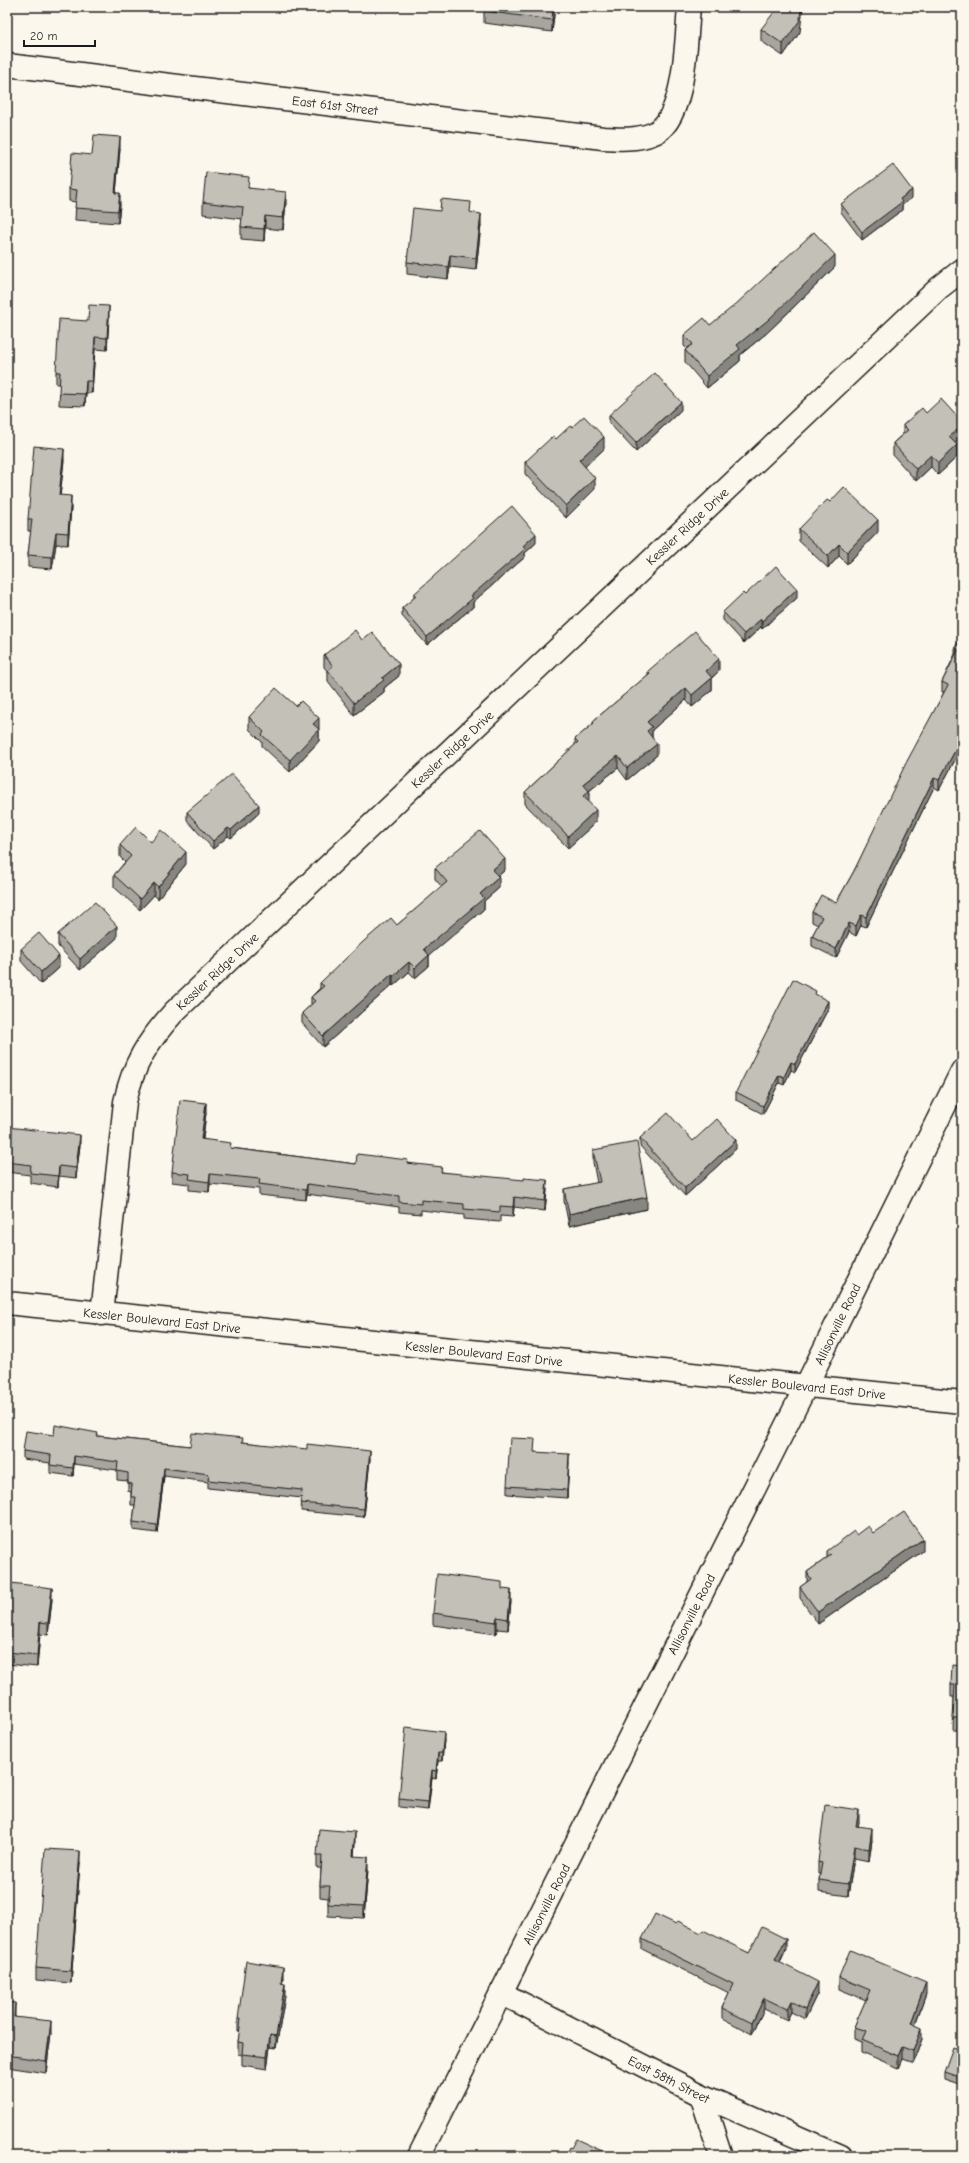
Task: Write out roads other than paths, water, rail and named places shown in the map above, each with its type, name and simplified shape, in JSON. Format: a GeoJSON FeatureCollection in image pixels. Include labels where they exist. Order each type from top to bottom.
{"type":"FeatureCollection","features":[{"type":"Feature","properties":{"kind":"street","name":"East 61st Street"},"geometry":{"type":"LineString","coordinates":[[7,65],[603,138],[640,137],[652,134],[661,129],[676,105],[681,88],[689,7]]}},
{"type":"Feature","properties":{"kind":"street","name":"Kessler Ridge Drive"},"geometry":{"type":"LineString","coordinates":[[102,1314],[125,1102],[134,1070],[145,1048],[158,1030],[174,1012],[939,288],[962,270]]}},
{"type":"Feature","properties":{"kind":"street","name":"Allisonville Road"},"geometry":{"type":"LineString","coordinates":[[418,2156],[806,1386],[962,1071]]}},
{"type":"Feature","properties":{"kind":"street","name":"Kessler Boulevard East Drive"},"geometry":{"type":"LineString","coordinates":[[7,1303],[962,1402]]}},
{"type":"Feature","properties":{"kind":"street","name":"East 58th Street"},"geometry":{"type":"LineString","coordinates":[[501,1993],[701,2096],[841,2156]]}},
{"type":"Feature","properties":{"kind":"street"},"geometry":{"type":"LineString","coordinates":[[701,2096],[721,2156]]}}]}
